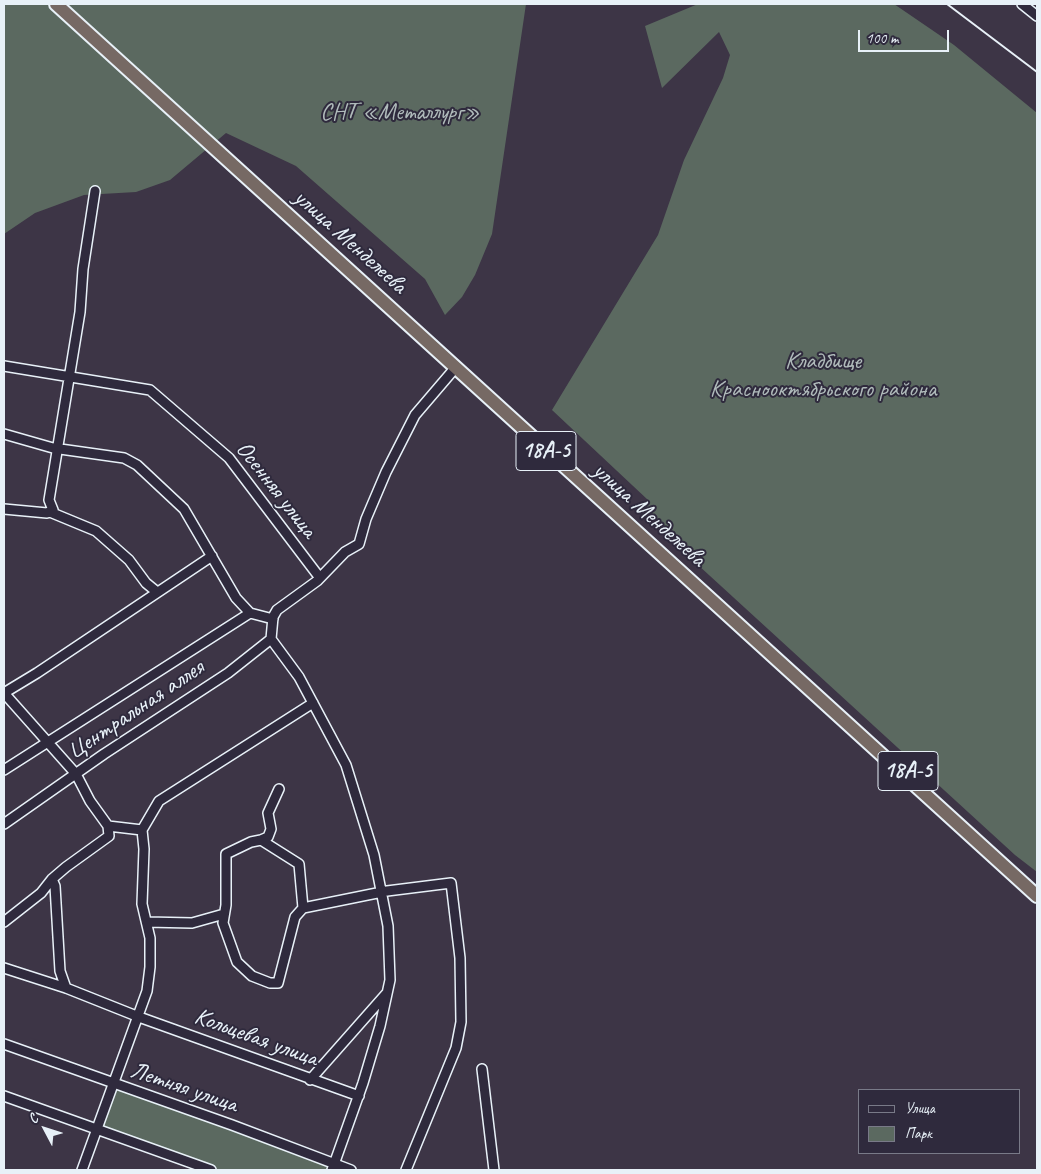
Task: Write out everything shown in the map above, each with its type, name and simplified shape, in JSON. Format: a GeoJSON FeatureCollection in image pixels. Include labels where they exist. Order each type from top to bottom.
{"type":"FeatureCollection","features":[{"type":"Feature","properties":{"kind":"highway","name":"улица Менделеева"},"geometry":{"type":"LineString","coordinates":[[56,4],[1037,896]]}},
{"type":"Feature","properties":{"kind":"highway","name":"улица Менделеева"},"geometry":{"type":"LineString","coordinates":[[64,4],[419,324],[1037,888]]}},
{"type":"Feature","properties":{"kind":"street"},"geometry":{"type":"LineString","coordinates":[[1022,4],[1037,16]]}},
{"type":"Feature","properties":{"kind":"street"},"geometry":{"type":"LineString","coordinates":[[50,512],[53,510],[49,500],[80,312],[83,269],[95,191]]}},
{"type":"Feature","properties":{"kind":"street","name":"Осенняя улица"},"geometry":{"type":"LineString","coordinates":[[4,366],[150,390],[229,458],[320,578]]}},
{"type":"Feature","properties":{"kind":"street"},"geometry":{"type":"LineString","coordinates":[[333,1167],[359,1096],[380,1026],[390,980],[388,926],[367,826],[346,765],[299,677],[270,639],[273,619],[277,610],[320,578],[344,552],[359,544],[366,519],[386,472],[415,414],[456,367]]}},
{"type":"Feature","properties":{"kind":"street"},"geometry":{"type":"LineString","coordinates":[[4,434],[58,448],[124,458],[137,465],[184,509],[236,598],[250,613],[273,619]]}},
{"type":"Feature","properties":{"kind":"street"},"geometry":{"type":"LineString","coordinates":[[4,509],[50,512],[96,531],[129,560],[146,582],[157,592]]}},
{"type":"Feature","properties":{"kind":"street"},"geometry":{"type":"LineString","coordinates":[[4,922],[41,893],[52,879],[77,858],[109,836],[108,826],[90,800],[76,774],[4,693],[212,556]]}},
{"type":"Feature","properties":{"kind":"street","name":"Центральная аллея"},"geometry":{"type":"LineString","coordinates":[[4,770],[250,613]]}},
{"type":"Feature","properties":{"kind":"street","name":"Центральная аллея"},"geometry":{"type":"LineString","coordinates":[[4,824],[228,673],[270,639]]}},
{"type":"Feature","properties":{"kind":"street"},"geometry":{"type":"LineString","coordinates":[[82,1170],[147,991],[150,967],[147,922],[142,904],[144,849],[142,830],[159,801],[313,703]]}},
{"type":"Feature","properties":{"kind":"street"},"geometry":{"type":"LineString","coordinates":[[279,790],[268,813],[271,829],[268,838],[251,842],[226,854],[226,906],[223,923],[237,962],[252,976],[270,983],[278,983],[295,917],[303,908],[451,883],[460,958],[461,1022],[456,1048],[406,1170]]}},
{"type":"Feature","properties":{"kind":"street"},"geometry":{"type":"LineString","coordinates":[[108,826],[142,830]]}},
{"type":"Feature","properties":{"kind":"street"},"geometry":{"type":"LineString","coordinates":[[261,840],[299,864],[303,908]]}},
{"type":"Feature","properties":{"kind":"street"},"geometry":{"type":"LineString","coordinates":[[52,879],[55,886],[60,971],[66,988]]}},
{"type":"Feature","properties":{"kind":"street"},"geometry":{"type":"LineString","coordinates":[[147,922],[192,923],[224,914]]}},
{"type":"Feature","properties":{"kind":"street","name":"Кольцевая улица"},"geometry":{"type":"LineString","coordinates":[[4,968],[66,988],[139,1017],[310,1080],[359,1096]]}},
{"type":"Feature","properties":{"kind":"street"},"geometry":{"type":"LineString","coordinates":[[310,1080],[387,992]]}},
{"type":"Feature","properties":{"kind":"street","name":"Летняя улица"},"geometry":{"type":"LineString","coordinates":[[4,1044],[232,1125],[333,1167],[351,1170]]}},
{"type":"Feature","properties":{"kind":"street"},"geometry":{"type":"LineString","coordinates":[[482,1069],[494,1170]]}},
{"type":"Feature","properties":{"kind":"street"},"geometry":{"type":"LineString","coordinates":[[4,1096],[211,1170]]}},
{"type":"Feature","properties":{"kind":"green space","name":"СНТ «Металлург»"},"geometry":{"type":"Polygon","coordinates":[[[4,4],[526,4],[492,234],[475,275],[462,297],[445,315],[425,279],[296,166],[226,133],[170,180],[136,192],[84,195],[35,213],[4,234],[4,4]]]}},
{"type":"Feature","properties":{"kind":"green space","name":"Кладбище Краснооктябрьского района"},"geometry":{"type":"Polygon","coordinates":[[[698,4],[894,4],[954,45],[1037,113],[1037,872],[1015,855],[639,511],[648,500],[552,410],[658,235],[684,160],[723,78],[730,55],[719,32],[662,88],[645,26],[698,4]]]}},
{"type":"Feature","properties":{"kind":"green space"},"geometry":{"type":"Polygon","coordinates":[[[116,1087],[331,1165],[329,1170],[220,1170],[101,1127],[116,1087]]]}},
{"type":"Feature","properties":{"kind":"railway"},"geometry":{"type":"LineString","coordinates":[[947,4],[1037,72]]}}]}
